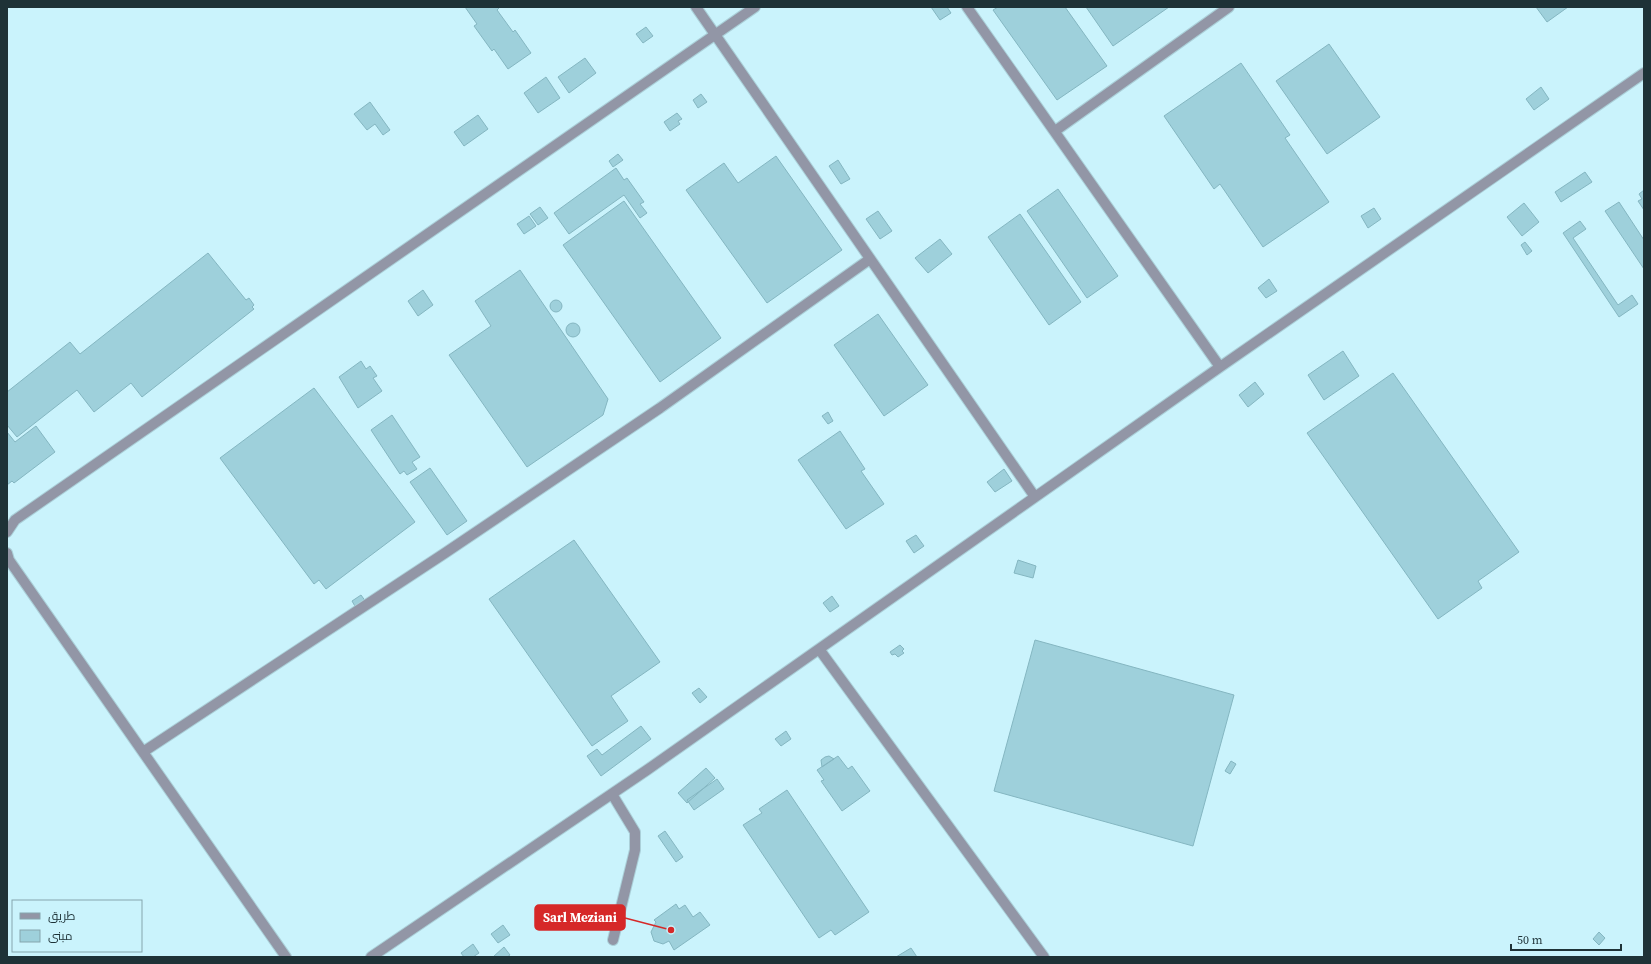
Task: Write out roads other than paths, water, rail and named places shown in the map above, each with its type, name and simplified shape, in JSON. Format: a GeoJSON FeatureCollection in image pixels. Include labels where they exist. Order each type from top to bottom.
{"type":"FeatureCollection","features":[{"type":"Feature","properties":{"kind":"street"},"geometry":{"type":"LineString","coordinates":[[696,7],[1035,497]]}},
{"type":"Feature","properties":{"kind":"street"},"geometry":{"type":"LineString","coordinates":[[7,532],[15,520],[755,7]]}},
{"type":"Feature","properties":{"kind":"street"},"geometry":{"type":"LineString","coordinates":[[967,7],[1220,367]]}},
{"type":"Feature","properties":{"kind":"street"},"geometry":{"type":"LineString","coordinates":[[1055,131],[1229,7]]}},
{"type":"Feature","properties":{"kind":"street"},"geometry":{"type":"LineString","coordinates":[[371,957],[612,794],[1220,367],[1644,73]]}},
{"type":"Feature","properties":{"kind":"street"},"geometry":{"type":"LineString","coordinates":[[143,752],[575,465],[870,260]]}},
{"type":"Feature","properties":{"kind":"street"},"geometry":{"type":"LineString","coordinates":[[7,552],[9,560],[286,957]]}},
{"type":"Feature","properties":{"kind":"street"},"geometry":{"type":"LineString","coordinates":[[819,650],[1044,957]]}},
{"type":"Feature","properties":{"kind":"street"},"geometry":{"type":"LineString","coordinates":[[612,794],[635,832],[635,844],[613,940]]}},
{"type":"Feature","properties":{"kind":"place","name":"Sarl Meziani"},"geometry":{"type":"Point","coordinates":[671,930]}}]}
